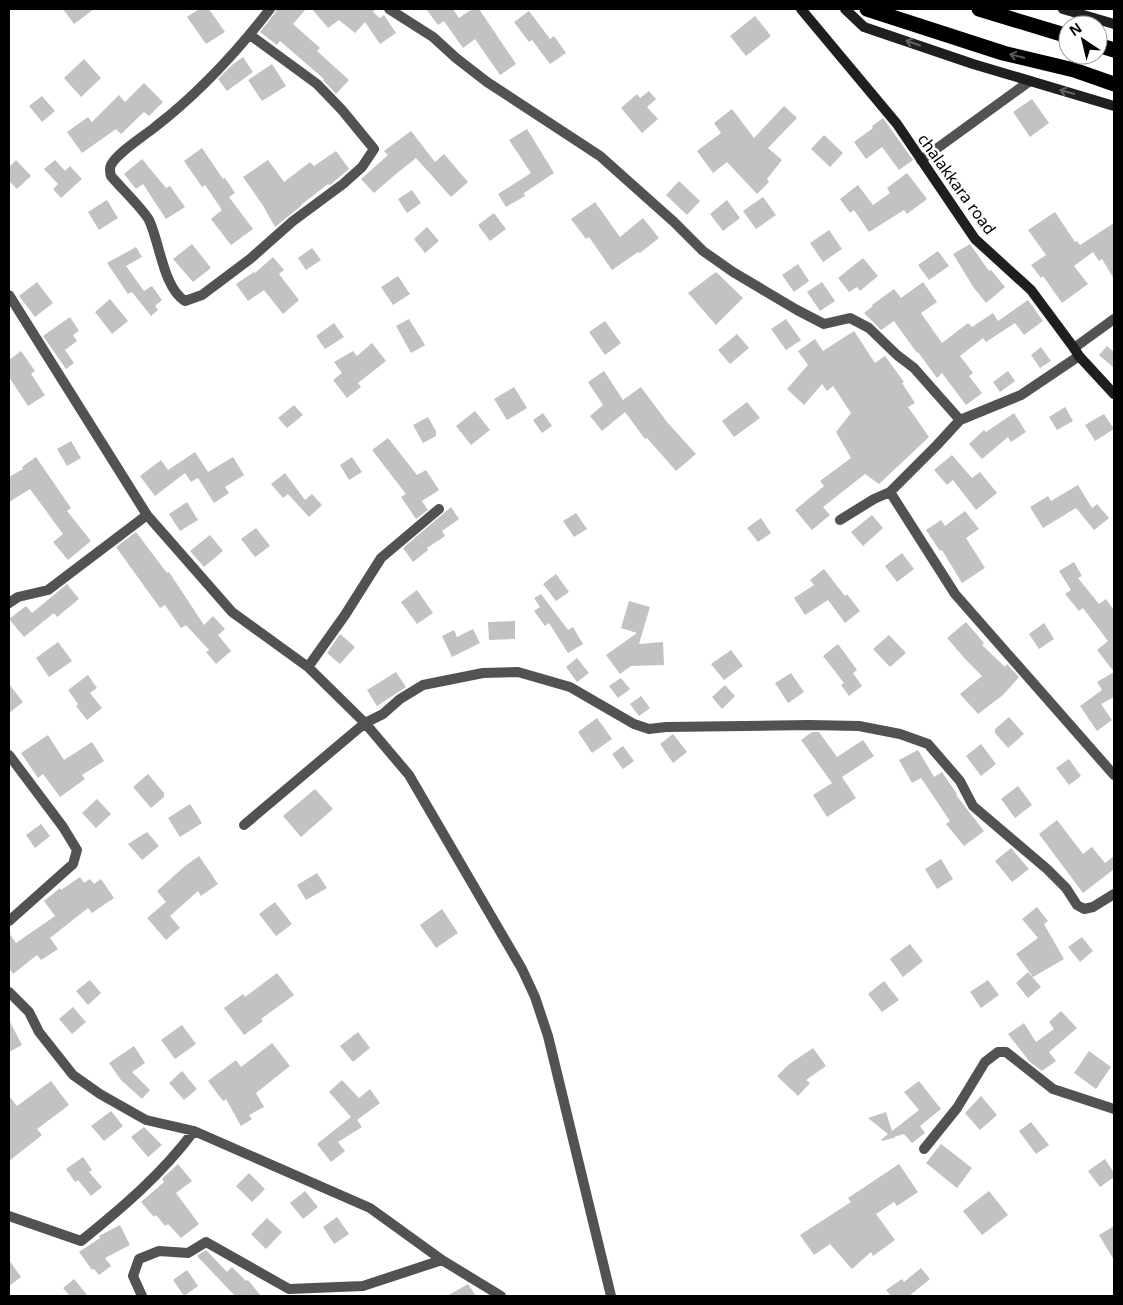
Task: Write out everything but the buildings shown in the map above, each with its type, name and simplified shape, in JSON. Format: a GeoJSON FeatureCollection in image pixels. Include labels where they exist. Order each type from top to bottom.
{"type":"FeatureCollection","features":[{"type":"Feature","properties":{"kind":"highway"},"geometry":{"type":"LineString","coordinates":[[867,9],[1003,53],[1074,70],[1114,84]]}},
{"type":"Feature","properties":{"kind":"highway"},"geometry":{"type":"LineString","coordinates":[[979,9],[1058,33]]}},
{"type":"Feature","properties":{"kind":"main road","name":"chalakkara road"},"geometry":{"type":"LineString","coordinates":[[801,9],[897,124],[975,239],[1030,290],[1077,352],[1114,394]]}},
{"type":"Feature","properties":{"kind":"main road"},"geometry":{"type":"LineString","coordinates":[[845,9],[864,27],[973,64],[1114,106]]}},
{"type":"Feature","properties":{"kind":"main road"},"geometry":{"type":"LineString","coordinates":[[1063,9],[1076,11],[1114,24]]}},
{"type":"Feature","properties":{"kind":"street"},"geometry":{"type":"LineString","coordinates":[[250,35],[317,84],[342,110],[374,149],[362,166],[343,184],[293,221],[250,259],[202,295],[185,301],[178,297],[171,285],[148,218],[111,176],[109,170],[114,161],[176,111],[214,74],[250,35],[270,9]]}},
{"type":"Feature","properties":{"kind":"street"},"geometry":{"type":"LineString","coordinates":[[389,9],[433,37],[487,82],[600,156],[674,222],[703,251],[733,272],[824,324],[850,318],[870,328],[897,355],[914,368],[960,420]]}},
{"type":"Feature","properties":{"kind":"street"},"geometry":{"type":"LineString","coordinates":[[921,160],[1030,81]]}},
{"type":"Feature","properties":{"kind":"street"},"geometry":{"type":"LineString","coordinates":[[9,295],[147,515],[232,612],[308,667],[365,723],[409,775],[536,997],[548,1036],[611,1296]]}},
{"type":"Feature","properties":{"kind":"street"},"geometry":{"type":"LineString","coordinates":[[840,520],[874,499],[890,492],[960,420],[1021,395],[1077,352],[1114,319]]}},
{"type":"Feature","properties":{"kind":"street"},"geometry":{"type":"LineString","coordinates":[[890,492],[955,594],[1114,775]]}},
{"type":"Feature","properties":{"kind":"street"},"geometry":{"type":"LineString","coordinates":[[308,667],[345,615],[381,558],[439,509]]}},
{"type":"Feature","properties":{"kind":"street"},"geometry":{"type":"LineString","coordinates":[[9,603],[18,597],[48,590],[147,515]]}},
{"type":"Feature","properties":{"kind":"street"},"geometry":{"type":"LineString","coordinates":[[244,826],[365,723],[383,714],[400,699],[423,685],[483,673],[518,672],[570,687],[634,724],[649,729],[666,727],[859,726],[900,734],[928,744],[960,781],[973,806],[1047,869],[1066,888],[1077,905],[1084,909],[1093,907],[1114,894]]}},
{"type":"Feature","properties":{"kind":"street"},"geometry":{"type":"LineString","coordinates":[[9,755],[63,827],[76,850],[73,864],[9,921]]}},
{"type":"Feature","properties":{"kind":"street"},"geometry":{"type":"LineString","coordinates":[[9,992],[29,1012],[39,1032],[73,1075],[100,1094],[146,1120],[194,1131],[370,1208],[442,1260],[501,1296]]}},
{"type":"Feature","properties":{"kind":"street"},"geometry":{"type":"LineString","coordinates":[[924,1149],[957,1108],[985,1062],[998,1052],[1006,1052],[1053,1090],[1114,1108]]}},
{"type":"Feature","properties":{"kind":"street"},"geometry":{"type":"LineString","coordinates":[[9,1216],[80,1241],[123,1208],[164,1166],[194,1131]]}},
{"type":"Feature","properties":{"kind":"street"},"geometry":{"type":"LineString","coordinates":[[142,1296],[133,1276],[139,1259],[159,1251],[188,1253],[206,1242],[289,1290],[363,1286],[442,1260]]}}]}
